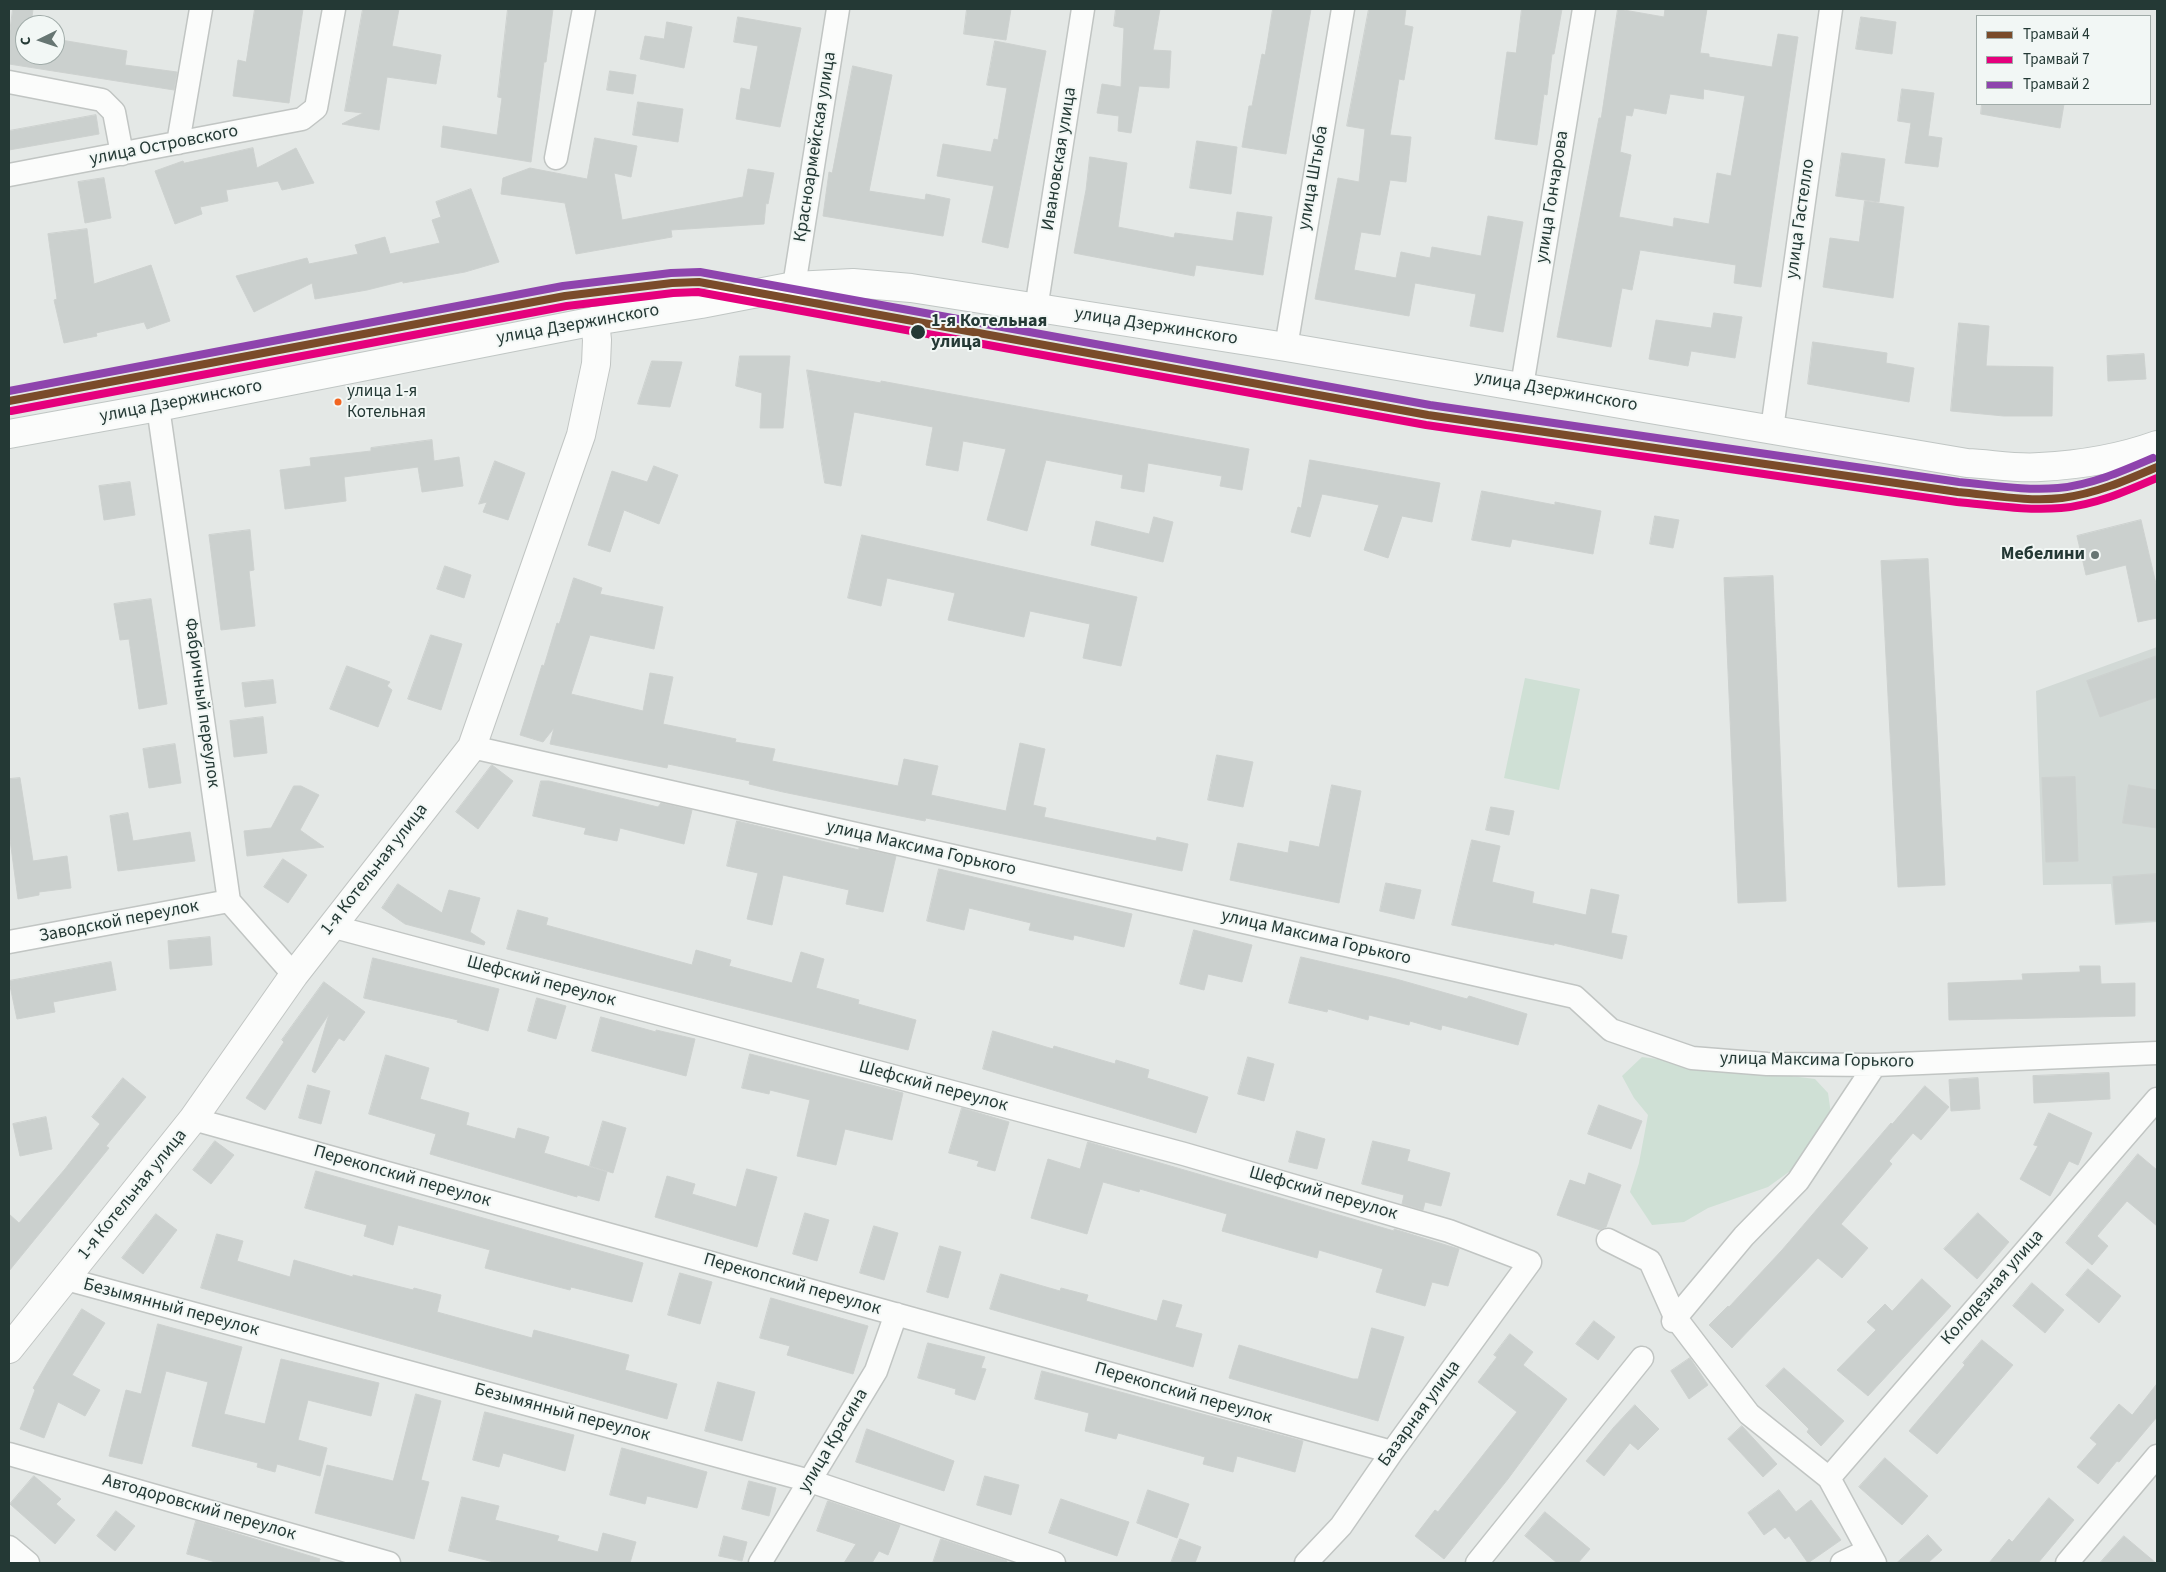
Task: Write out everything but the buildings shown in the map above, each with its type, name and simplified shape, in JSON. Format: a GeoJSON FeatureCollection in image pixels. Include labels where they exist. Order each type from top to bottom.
{"type":"FeatureCollection","features":[{"type":"Feature","properties":{"kind":"main road","name":"улица Дзержинского"},"geometry":{"type":"LineString","coordinates":[[9,434],[158,407],[595,321],[701,304],[794,286],[853,283],[911,288],[1286,347],[1967,463],[2039,468],[2084,462],[2157,445]]}},
{"type":"Feature","properties":{"kind":"main road","name":"1-я Котельная улица"},"geometry":{"type":"LineString","coordinates":[[9,1349],[193,1119],[294,975],[472,747],[581,435],[596,364],[597,340],[595,321]]}},
{"type":"Feature","properties":{"kind":"street"},"geometry":{"type":"LineString","coordinates":[[178,143],[201,9]]}},
{"type":"Feature","properties":{"kind":"street","name":"улица Островского"},"geometry":{"type":"LineString","coordinates":[[9,175],[302,119],[316,108],[334,9]]}},
{"type":"Feature","properties":{"kind":"street"},"geometry":{"type":"LineString","coordinates":[[556,158],[584,9]]}},
{"type":"Feature","properties":{"kind":"street","name":"Красноармейская улица"},"geometry":{"type":"LineString","coordinates":[[794,286],[838,9]]}},
{"type":"Feature","properties":{"kind":"street","name":"Ивановская улица"},"geometry":{"type":"LineString","coordinates":[[1036,309],[1084,9]]}},
{"type":"Feature","properties":{"kind":"street","name":"улица Штыба"},"geometry":{"type":"LineString","coordinates":[[1286,347],[1343,9]]}},
{"type":"Feature","properties":{"kind":"street","name":"улица Гончарова"},"geometry":{"type":"LineString","coordinates":[[1522,386],[1584,9]]}},
{"type":"Feature","properties":{"kind":"street","name":"улица Гастелло"},"geometry":{"type":"LineString","coordinates":[[1772,429],[1831,9]]}},
{"type":"Feature","properties":{"kind":"street"},"geometry":{"type":"LineString","coordinates":[[9,82],[102,100],[114,112],[122,154]]}},
{"type":"Feature","properties":{"kind":"street","name":"Фабричный переулок"},"geometry":{"type":"LineString","coordinates":[[158,407],[229,901]]}},
{"type":"Feature","properties":{"kind":"street","name":"улица Максима Горького"},"geometry":{"type":"LineString","coordinates":[[472,747],[1575,997],[1611,1030],[1692,1058],[1767,1064],[1875,1065],[2157,1053]]}},
{"type":"Feature","properties":{"kind":"street"},"geometry":{"type":"LineString","coordinates":[[229,901],[294,975]]}},
{"type":"Feature","properties":{"kind":"street","name":"Заводской переулок"},"geometry":{"type":"LineString","coordinates":[[9,942],[229,901]]}},
{"type":"Feature","properties":{"kind":"street","name":"Шефский переулок"},"geometry":{"type":"LineString","coordinates":[[331,926],[1184,1154],[1449,1231],[1530,1262]]}},
{"type":"Feature","properties":{"kind":"street"},"geometry":{"type":"LineString","coordinates":[[1674,1319],[1744,1236],[1798,1181],[1875,1065]]}},
{"type":"Feature","properties":{"kind":"street","name":"Колодезная улица"},"geometry":{"type":"LineString","coordinates":[[1829,1478],[2157,1099]]}},
{"type":"Feature","properties":{"kind":"street","name":"Перекопский переулок"},"geometry":{"type":"LineString","coordinates":[[193,1119],[1392,1452]]}},
{"type":"Feature","properties":{"kind":"street"},"geometry":{"type":"LineString","coordinates":[[1608,1240],[1650,1261],[1674,1319],[1749,1414],[1829,1478],[1871,1557],[1842,1563]]}},
{"type":"Feature","properties":{"kind":"street","name":"Базарная улица"},"geometry":{"type":"LineString","coordinates":[[1306,1563],[1341,1526],[1392,1452],[1530,1262]]}},
{"type":"Feature","properties":{"kind":"street","name":"Безымянный переулок"},"geometry":{"type":"LineString","coordinates":[[66,1279],[810,1481],[1054,1563]]}},
{"type":"Feature","properties":{"kind":"street","name":"улица Красина"},"geometry":{"type":"LineString","coordinates":[[769,1560],[810,1481],[876,1371],[896,1314]]}},
{"type":"Feature","properties":{"kind":"street"},"geometry":{"type":"LineString","coordinates":[[1477,1563],[1642,1358]]}},
{"type":"Feature","properties":{"kind":"street","name":"Автодоровский переулок"},"geometry":{"type":"LineString","coordinates":[[9,1454],[389,1563]]}},
{"type":"Feature","properties":{"kind":"street"},"geometry":{"type":"LineString","coordinates":[[2067,1563],[2157,1456]]}},
{"type":"Feature","properties":{"kind":"street"},"geometry":{"type":"LineString","coordinates":[[9,1548],[28,1563]]}},
{"type":"Feature","properties":{"kind":"shaded area"},"geometry":{"type":"Polygon","coordinates":[[[2157,647],[2157,922],[2115,925],[2111,884],[2043,885],[2036,691],[2157,647]]]}},
{"type":"Feature","properties":{"kind":"green space"},"geometry":{"type":"Polygon","coordinates":[[[1525,678],[1580,689],[1559,790],[1504,778],[1525,678]]]}},
{"type":"Feature","properties":{"kind":"green space"},"geometry":{"type":"Polygon","coordinates":[[[1642,1057],[1815,1079],[1828,1093],[1831,1114],[1793,1169],[1768,1187],[1708,1208],[1684,1222],[1652,1225],[1630,1192],[1639,1163],[1648,1115],[1634,1098],[1622,1076],[1642,1057]]]}},
{"type":"Feature","properties":{"kind":"tram line","name":"2"},"geometry":{"type":"LineString","coordinates":[[9,391],[563,286],[671,273],[700,272],[1430,405],[1959,482],[2021,488],[2058,488],[2095,481],[2153,458]]}},
{"type":"Feature","properties":{"kind":"tram line","name":"4"},"geometry":{"type":"LineString","coordinates":[[9,401],[565,296],[672,283],[699,282],[1428,415],[1958,492],[2023,499],[2062,498],[2099,490],[2157,467]]}},
{"type":"Feature","properties":{"kind":"tram line","name":"7"},"geometry":{"type":"LineString","coordinates":[[11,411],[567,306],[673,293],[698,292],[1426,425],[1957,502],[2022,508],[2061,508],[2098,501],[2157,478]]}},
{"type":"Feature","properties":{"kind":"place","name":"1-я Котельная улица"},"geometry":{"type":"Point","coordinates":[918,332]}},
{"type":"Feature","properties":{"kind":"place","name":"улица 1-я Котельная"},"geometry":{"type":"Point","coordinates":[338,402]}},
{"type":"Feature","properties":{"kind":"place","name":"Мебелини"},"geometry":{"type":"Point","coordinates":[2095,555]}}]}
